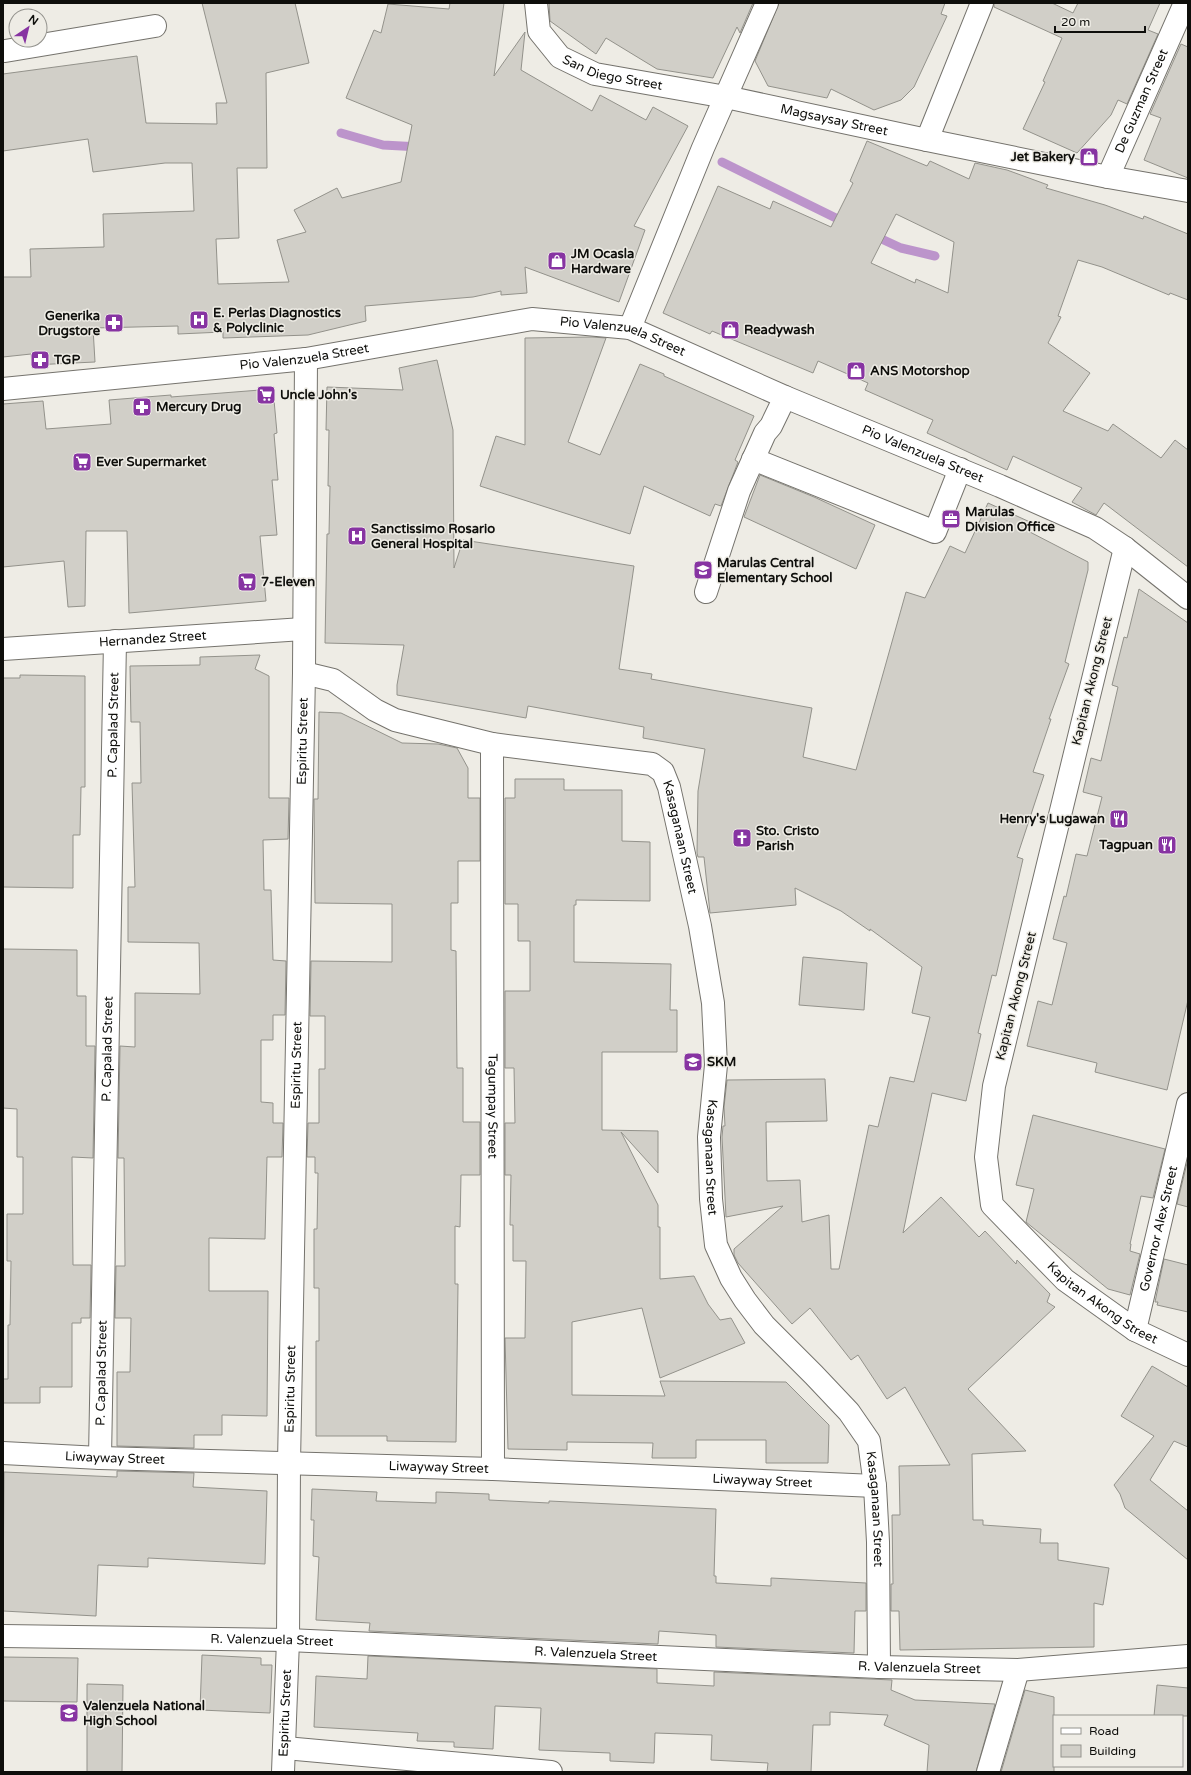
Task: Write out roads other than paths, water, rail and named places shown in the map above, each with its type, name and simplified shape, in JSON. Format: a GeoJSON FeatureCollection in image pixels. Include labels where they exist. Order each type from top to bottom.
{"type":"FeatureCollection","features":[{"type":"Feature","properties":{"kind":"street","name":"San Diego Street"},"geometry":{"type":"LineString","coordinates":[[536,3],[539,31],[560,57],[595,74],[726,97]]}},
{"type":"Feature","properties":{"kind":"street"},"geometry":{"type":"LineString","coordinates":[[630,328],[703,148],[767,3]]}},
{"type":"Feature","properties":{"kind":"street"},"geometry":{"type":"LineString","coordinates":[[927,140],[982,3]]}},
{"type":"Feature","properties":{"kind":"street","name":"De Guzman Street"},"geometry":{"type":"LineString","coordinates":[[1108,177],[1185,3]]}},
{"type":"Feature","properties":{"kind":"street"},"geometry":{"type":"LineString","coordinates":[[5,51],[155,26]]}},
{"type":"Feature","properties":{"kind":"street","name":"Magsaysay Street"},"geometry":{"type":"LineString","coordinates":[[726,97],[1108,177],[1188,191]]}},
{"type":"Feature","properties":{"kind":"street","name":"Pio Valenzuela Street"},"geometry":{"type":"LineString","coordinates":[[3,389],[306,359],[532,319],[630,328],[784,397],[960,469],[1095,528],[1125,548],[1188,598]]}},
{"type":"Feature","properties":{"kind":"street","name":"Espiritu Street"},"geometry":{"type":"LineString","coordinates":[[283,1772],[288,1640],[289,1463],[304,673],[303,629],[306,359]]}},
{"type":"Feature","properties":{"kind":"street"},"geometry":{"type":"LineString","coordinates":[[706,592],[739,491],[784,397]]}},
{"type":"Feature","properties":{"kind":"street"},"geometry":{"type":"LineString","coordinates":[[753,459],[936,532],[960,469]]}},
{"type":"Feature","properties":{"kind":"street","name":"Kapitan Akong Street"},"geometry":{"type":"LineString","coordinates":[[1125,548],[994,1086],[986,1157],[992,1205],[1065,1280],[1135,1330],[1188,1355]]}},
{"type":"Feature","properties":{"kind":"street","name":"Hernandez Street"},"geometry":{"type":"LineString","coordinates":[[3,649],[303,629]]}},
{"type":"Feature","properties":{"kind":"street","name":"P. Capalad Street"},"geometry":{"type":"LineString","coordinates":[[100,1458],[115,641]]}},
{"type":"Feature","properties":{"kind":"street"},"geometry":{"type":"LineString","coordinates":[[304,673],[333,680],[375,710],[395,720],[492,744]]}},
{"type":"Feature","properties":{"kind":"street","name":"Tagumpay Street"},"geometry":{"type":"LineString","coordinates":[[492,744],[493,1469]]}},
{"type":"Feature","properties":{"kind":"street","name":"Kasaganaan Street"},"geometry":{"type":"LineString","coordinates":[[492,744],[652,764],[663,772],[668,787],[698,918],[714,1003],[716,1065],[709,1136],[710,1199],[716,1245],[731,1278],[764,1325],[814,1375],[848,1412],[870,1441],[875,1486],[878,1542],[879,1667]]}},
{"type":"Feature","properties":{"kind":"street","name":"Governor Alex Street"},"geometry":{"type":"LineString","coordinates":[[1135,1330],[1188,1104]]}},
{"type":"Feature","properties":{"kind":"street","name":"Liwayway Street"},"geometry":{"type":"LineString","coordinates":[[3,1453],[100,1458],[493,1469],[875,1486]]}},
{"type":"Feature","properties":{"kind":"street","name":"R. Valenzuela Street"},"geometry":{"type":"LineString","coordinates":[[3,1636],[288,1640],[879,1667],[1018,1670],[1188,1656]]}},
{"type":"Feature","properties":{"kind":"street"},"geometry":{"type":"LineString","coordinates":[[988,1772],[1018,1670]]}},
{"type":"Feature","properties":{"kind":"street"},"geometry":{"type":"LineString","coordinates":[[285,1748],[552,1772]]}},
{"type":"Feature","properties":{"kind":"waterway"},"geometry":{"type":"LineString","coordinates":[[341,133],[383,145],[420,147]]}},
{"type":"Feature","properties":{"kind":"waterway"},"geometry":{"type":"LineString","coordinates":[[722,162],[846,223]]}},
{"type":"Feature","properties":{"kind":"waterway"},"geometry":{"type":"LineString","coordinates":[[873,235],[901,248],[935,256]]}},
{"type":"Feature","properties":{"kind":"place","name":"Jet Bakery"},"geometry":{"type":"Point","coordinates":[1089,157]}},
{"type":"Feature","properties":{"kind":"place","name":"JM Ocasla Hardware"},"geometry":{"type":"Point","coordinates":[557,261]}},
{"type":"Feature","properties":{"kind":"place","name":"E. Perlas Diagnostics & Polyclinic"},"geometry":{"type":"Point","coordinates":[199,320]}},
{"type":"Feature","properties":{"kind":"place","name":"Generika Drugstore"},"geometry":{"type":"Point","coordinates":[114,323]}},
{"type":"Feature","properties":{"kind":"place","name":"Readywash"},"geometry":{"type":"Point","coordinates":[730,330]}},
{"type":"Feature","properties":{"kind":"place","name":"TGP"},"geometry":{"type":"Point","coordinates":[40,360]}},
{"type":"Feature","properties":{"kind":"place","name":"ANS Motorshop"},"geometry":{"type":"Point","coordinates":[856,371]}},
{"type":"Feature","properties":{"kind":"place","name":"Uncle John's"},"geometry":{"type":"Point","coordinates":[266,395]}},
{"type":"Feature","properties":{"kind":"place","name":"Mercury Drug"},"geometry":{"type":"Point","coordinates":[142,407]}},
{"type":"Feature","properties":{"kind":"place","name":"Ever Supermarket"},"geometry":{"type":"Point","coordinates":[82,462]}},
{"type":"Feature","properties":{"kind":"place","name":"Marulas Division Office"},"geometry":{"type":"Point","coordinates":[951,519]}},
{"type":"Feature","properties":{"kind":"place","name":"Sanctissimo Rosario General Hospital"},"geometry":{"type":"Point","coordinates":[357,536]}},
{"type":"Feature","properties":{"kind":"place","name":"Marulas Central Elementary School"},"geometry":{"type":"Point","coordinates":[703,570]}},
{"type":"Feature","properties":{"kind":"place","name":"7-Eleven"},"geometry":{"type":"Point","coordinates":[247,582]}},
{"type":"Feature","properties":{"kind":"place","name":"Henry's Lugawan"},"geometry":{"type":"Point","coordinates":[1119,819]}},
{"type":"Feature","properties":{"kind":"place","name":"Sto. Cristo Parish"},"geometry":{"type":"Point","coordinates":[742,838]}},
{"type":"Feature","properties":{"kind":"place","name":"Tagpuan"},"geometry":{"type":"Point","coordinates":[1167,845]}},
{"type":"Feature","properties":{"kind":"place","name":"SKM"},"geometry":{"type":"Point","coordinates":[693,1062]}},
{"type":"Feature","properties":{"kind":"place","name":"Valenzuela National High School"},"geometry":{"type":"Point","coordinates":[69,1713]}}]}
